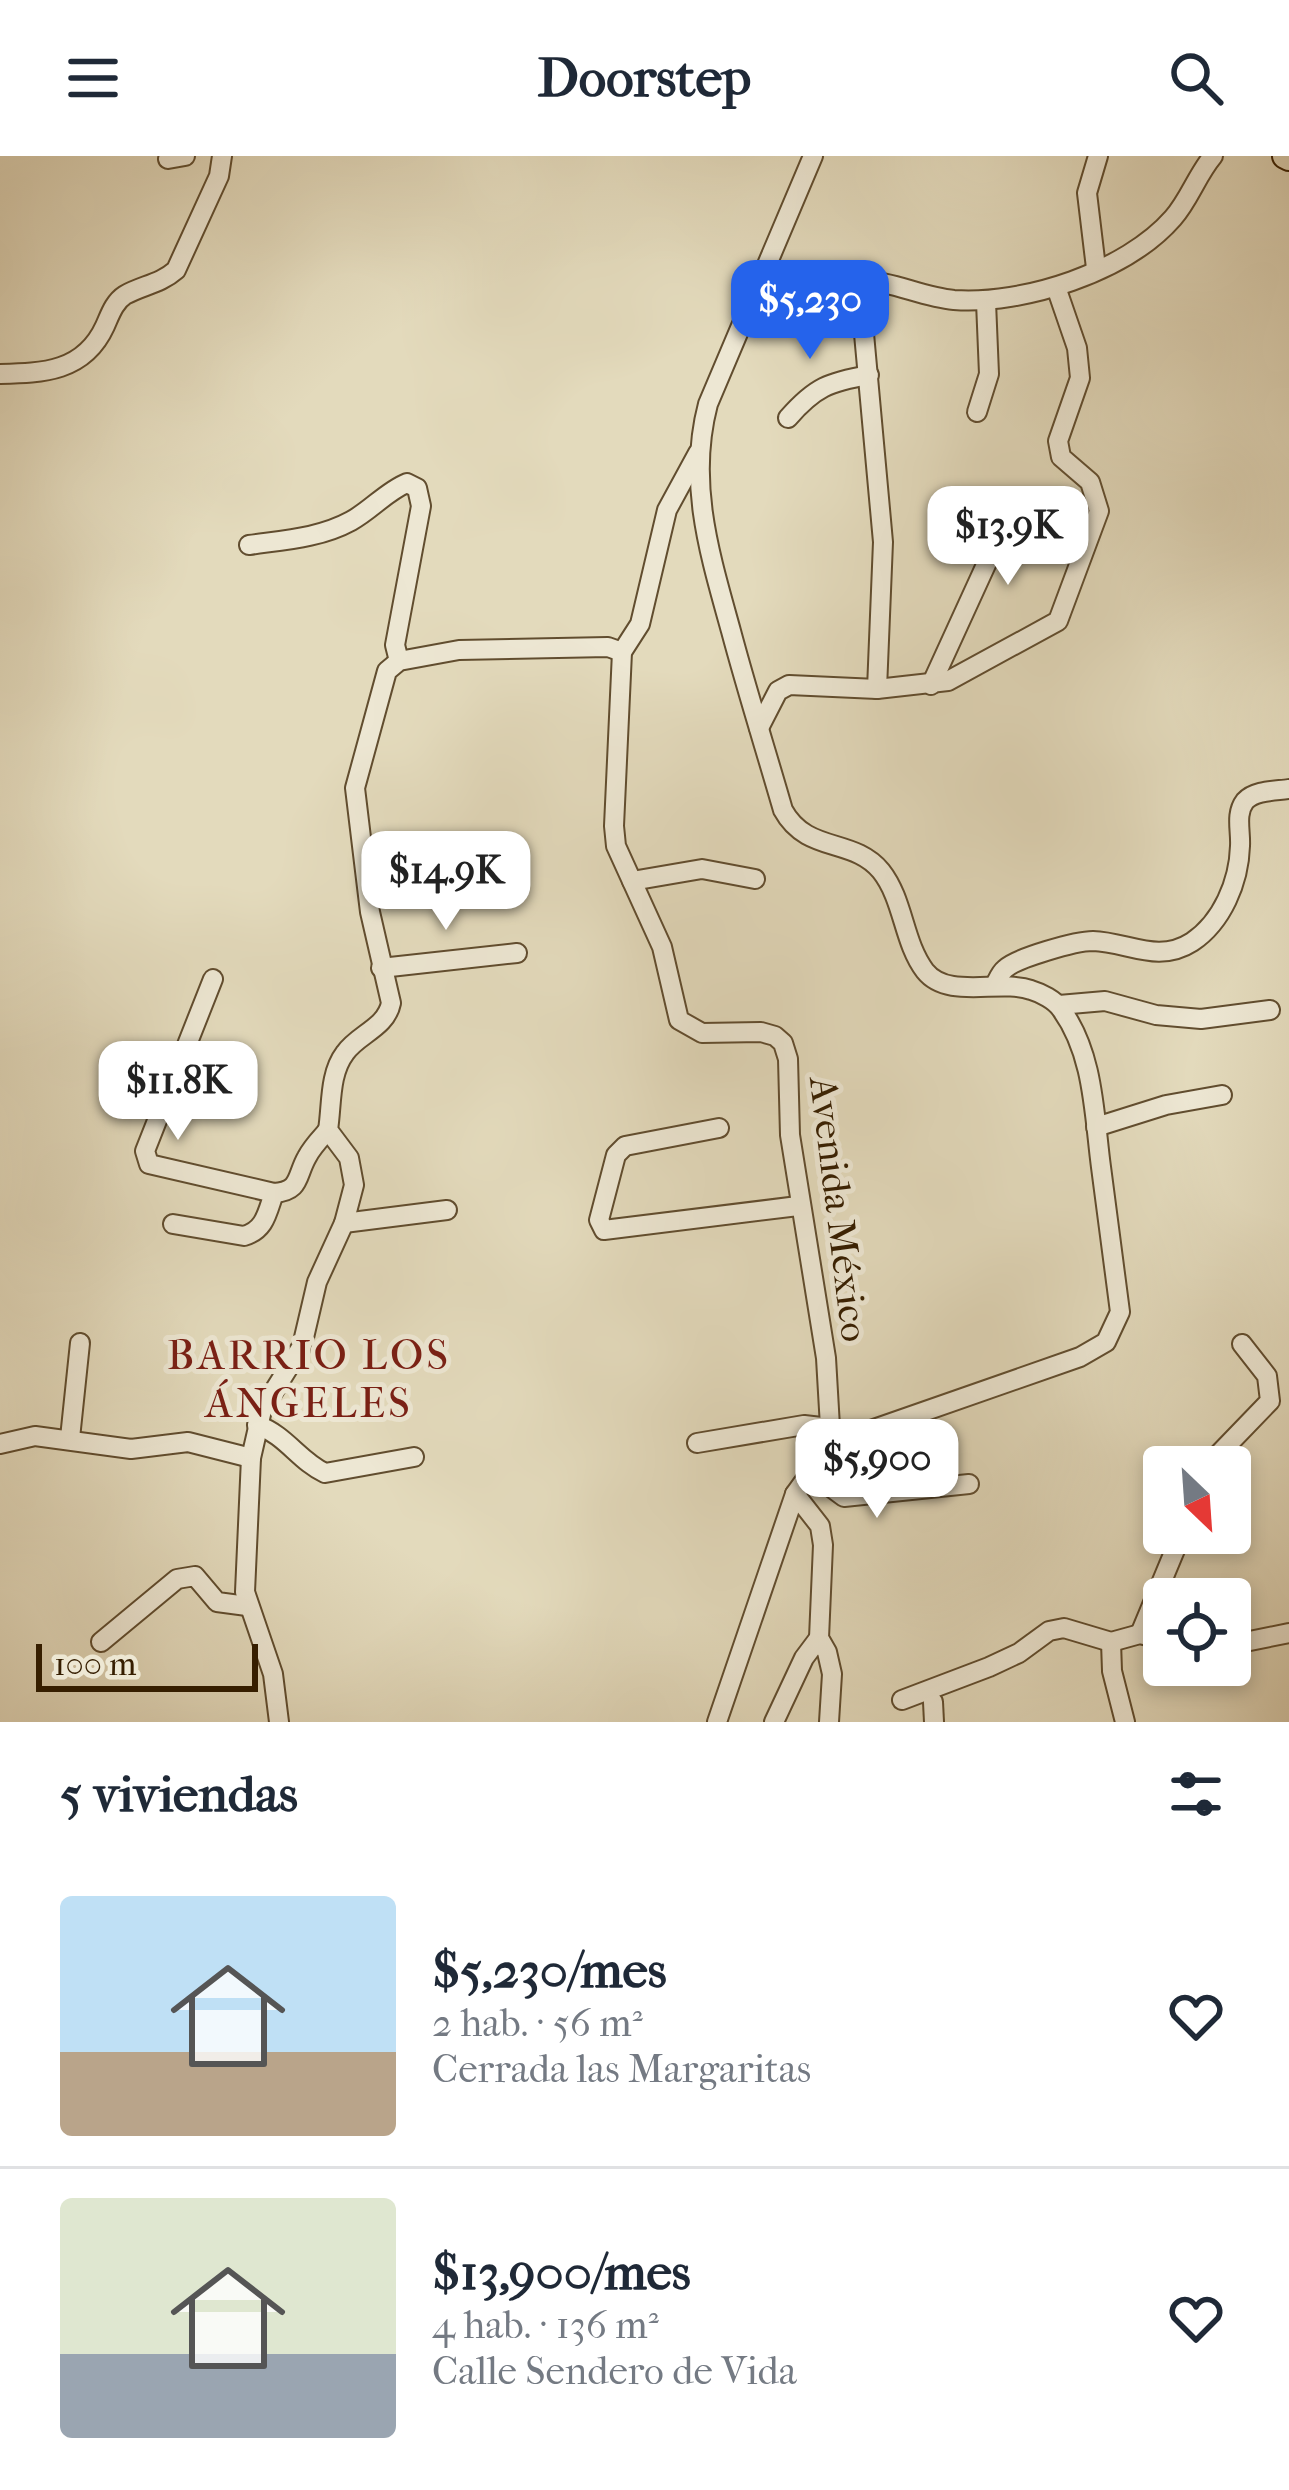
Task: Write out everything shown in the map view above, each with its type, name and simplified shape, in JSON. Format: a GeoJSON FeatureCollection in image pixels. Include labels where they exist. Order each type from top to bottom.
{"type":"FeatureCollection","features":[{"type":"Feature","properties":{"kind":"street"},"geometry":{"type":"LineString","coordinates":[[0,374],[37,375],[75,361],[93,345],[124,296],[163,281],[176,270],[219,176],[222,156]]}},
{"type":"Feature","properties":{"kind":"street"},"geometry":{"type":"LineString","coordinates":[[697,1444],[804,1425],[831,1436],[1080,1358],[1106,1342],[1120,1312],[1087,1064],[1059,1005],[1035,991],[995,985],[949,986],[925,971],[881,871],[860,856],[809,839],[791,824],[712,566],[698,490],[698,453],[708,404],[813,156]]}},
{"type":"Feature","properties":{"kind":"street"},"geometry":{"type":"LineString","coordinates":[[1096,268],[1088,193],[1099,156]]}},
{"type":"Feature","properties":{"kind":"street"},"geometry":{"type":"LineString","coordinates":[[1189,156],[1194,179]]}},
{"type":"Feature","properties":{"kind":"street"},"geometry":{"type":"LineString","coordinates":[[754,293],[808,293],[860,279],[932,297],[986,302],[1056,287],[1152,237],[1175,216],[1194,179],[1213,156]]}},
{"type":"Feature","properties":{"kind":"street"},"geometry":{"type":"LineString","coordinates":[[860,279],[884,542],[877,689]]}},
{"type":"Feature","properties":{"kind":"street"},"geometry":{"type":"LineString","coordinates":[[759,728],[778,691],[789,685],[877,689],[948,681],[1058,621],[1099,511],[1090,482],[1061,457],[1058,441],[1080,378],[1077,349],[1056,287]]}},
{"type":"Feature","properties":{"kind":"street"},"geometry":{"type":"LineString","coordinates":[[977,412],[989,374],[986,302]]}},
{"type":"Feature","properties":{"kind":"street"},"geometry":{"type":"LineString","coordinates":[[788,418],[809,394],[869,374]]}},
{"type":"Feature","properties":{"kind":"street","name":"Avenida México"},"geometry":{"type":"LineString","coordinates":[[698,453],[667,510],[640,623],[622,652],[616,846],[662,947],[680,1020],[702,1033],[760,1032],[783,1043],[799,1206],[826,1358],[831,1436]]}},
{"type":"Feature","properties":{"kind":"street"},"geometry":{"type":"LineString","coordinates":[[249,545],[320,534],[352,521],[397,487],[407,483],[417,488],[421,506],[395,645],[399,661]]}},
{"type":"Feature","properties":{"kind":"street"},"geometry":{"type":"LineString","coordinates":[[931,685],[990,556],[983,549],[945,542]]}},
{"type":"Feature","properties":{"kind":"street"},"geometry":{"type":"LineString","coordinates":[[213,979],[145,1158],[162,1168],[274,1193],[289,1192],[328,1130],[340,1060],[347,1048],[389,1014],[391,1003],[381,968],[355,788],[387,671],[399,661],[459,650],[608,647],[622,652]]}},
{"type":"Feature","properties":{"kind":"street"},"geometry":{"type":"LineString","coordinates":[[995,985],[1005,968],[1082,942],[1166,952],[1192,941],[1207,930],[1229,897],[1238,866],[1244,802],[1251,795],[1289,789]]}},
{"type":"Feature","properties":{"kind":"street"},"geometry":{"type":"LineString","coordinates":[[632,881],[702,869],[755,879]]}},
{"type":"Feature","properties":{"kind":"street"},"geometry":{"type":"LineString","coordinates":[[381,968],[518,953]]}},
{"type":"Feature","properties":{"kind":"street"},"geometry":{"type":"LineString","coordinates":[[1059,1005],[1105,1001],[1156,1015],[1201,1019],[1270,1010]]}},
{"type":"Feature","properties":{"kind":"street"},"geometry":{"type":"LineString","coordinates":[[1096,1127],[1166,1105],[1222,1096]]}},
{"type":"Feature","properties":{"kind":"street"},"geometry":{"type":"LineString","coordinates":[[719,1128],[626,1146],[616,1156],[600,1227],[799,1206]]}},
{"type":"Feature","properties":{"kind":"street"},"geometry":{"type":"LineString","coordinates":[[279,1722],[273,1674],[247,1606],[244,1572],[251,1458],[257,1425],[302,1346],[322,1268],[344,1223],[355,1177],[341,1144],[328,1130]]}},
{"type":"Feature","properties":{"kind":"street"},"geometry":{"type":"LineString","coordinates":[[173,1224],[244,1236],[254,1233],[262,1228],[274,1193]]}},
{"type":"Feature","properties":{"kind":"street"},"geometry":{"type":"LineString","coordinates":[[344,1223],[446,1210]]}},
{"type":"Feature","properties":{"kind":"street"},"geometry":{"type":"LineString","coordinates":[[70,1438],[80,1343]]}},
{"type":"Feature","properties":{"kind":"street"},"geometry":{"type":"LineString","coordinates":[[1227,1446],[1270,1401],[1268,1376],[1242,1344]]}},
{"type":"Feature","properties":{"kind":"street"},"geometry":{"type":"LineString","coordinates":[[257,1425],[285,1439],[326,1474],[414,1457]]}},
{"type":"Feature","properties":{"kind":"street"},"geometry":{"type":"LineString","coordinates":[[0,1444],[35,1436],[131,1449],[188,1442],[251,1458]]}},
{"type":"Feature","properties":{"kind":"street"},"geometry":{"type":"LineString","coordinates":[[717,1722],[795,1494],[831,1436]]}},
{"type":"Feature","properties":{"kind":"street"},"geometry":{"type":"LineString","coordinates":[[810,1472],[844,1497],[969,1484]]}},
{"type":"Feature","properties":{"kind":"street"},"geometry":{"type":"LineString","coordinates":[[774,1722],[803,1658],[819,1638],[825,1568],[820,1526],[795,1494]]}},
{"type":"Feature","properties":{"kind":"street"},"geometry":{"type":"LineString","coordinates":[[902,1700],[1019,1653],[1049,1631],[1064,1628],[1112,1642],[1141,1634],[1173,1554]]}},
{"type":"Feature","properties":{"kind":"street"},"geometry":{"type":"LineString","coordinates":[[100,1642],[177,1579],[195,1576],[217,1602],[247,1606]]}},
{"type":"Feature","properties":{"kind":"street"},"geometry":{"type":"LineString","coordinates":[[1251,1641],[1289,1633]]}},
{"type":"Feature","properties":{"kind":"street"},"geometry":{"type":"LineString","coordinates":[[819,1638],[832,1674],[829,1722]]}},
{"type":"Feature","properties":{"kind":"street"},"geometry":{"type":"LineString","coordinates":[[1112,1642],[1112,1672],[1125,1722]]}},
{"type":"Feature","properties":{"kind":"district","name":"BARRIO LOS ÁNGELES"},"geometry":{"type":"Point","coordinates":[309,1378]}}]}
